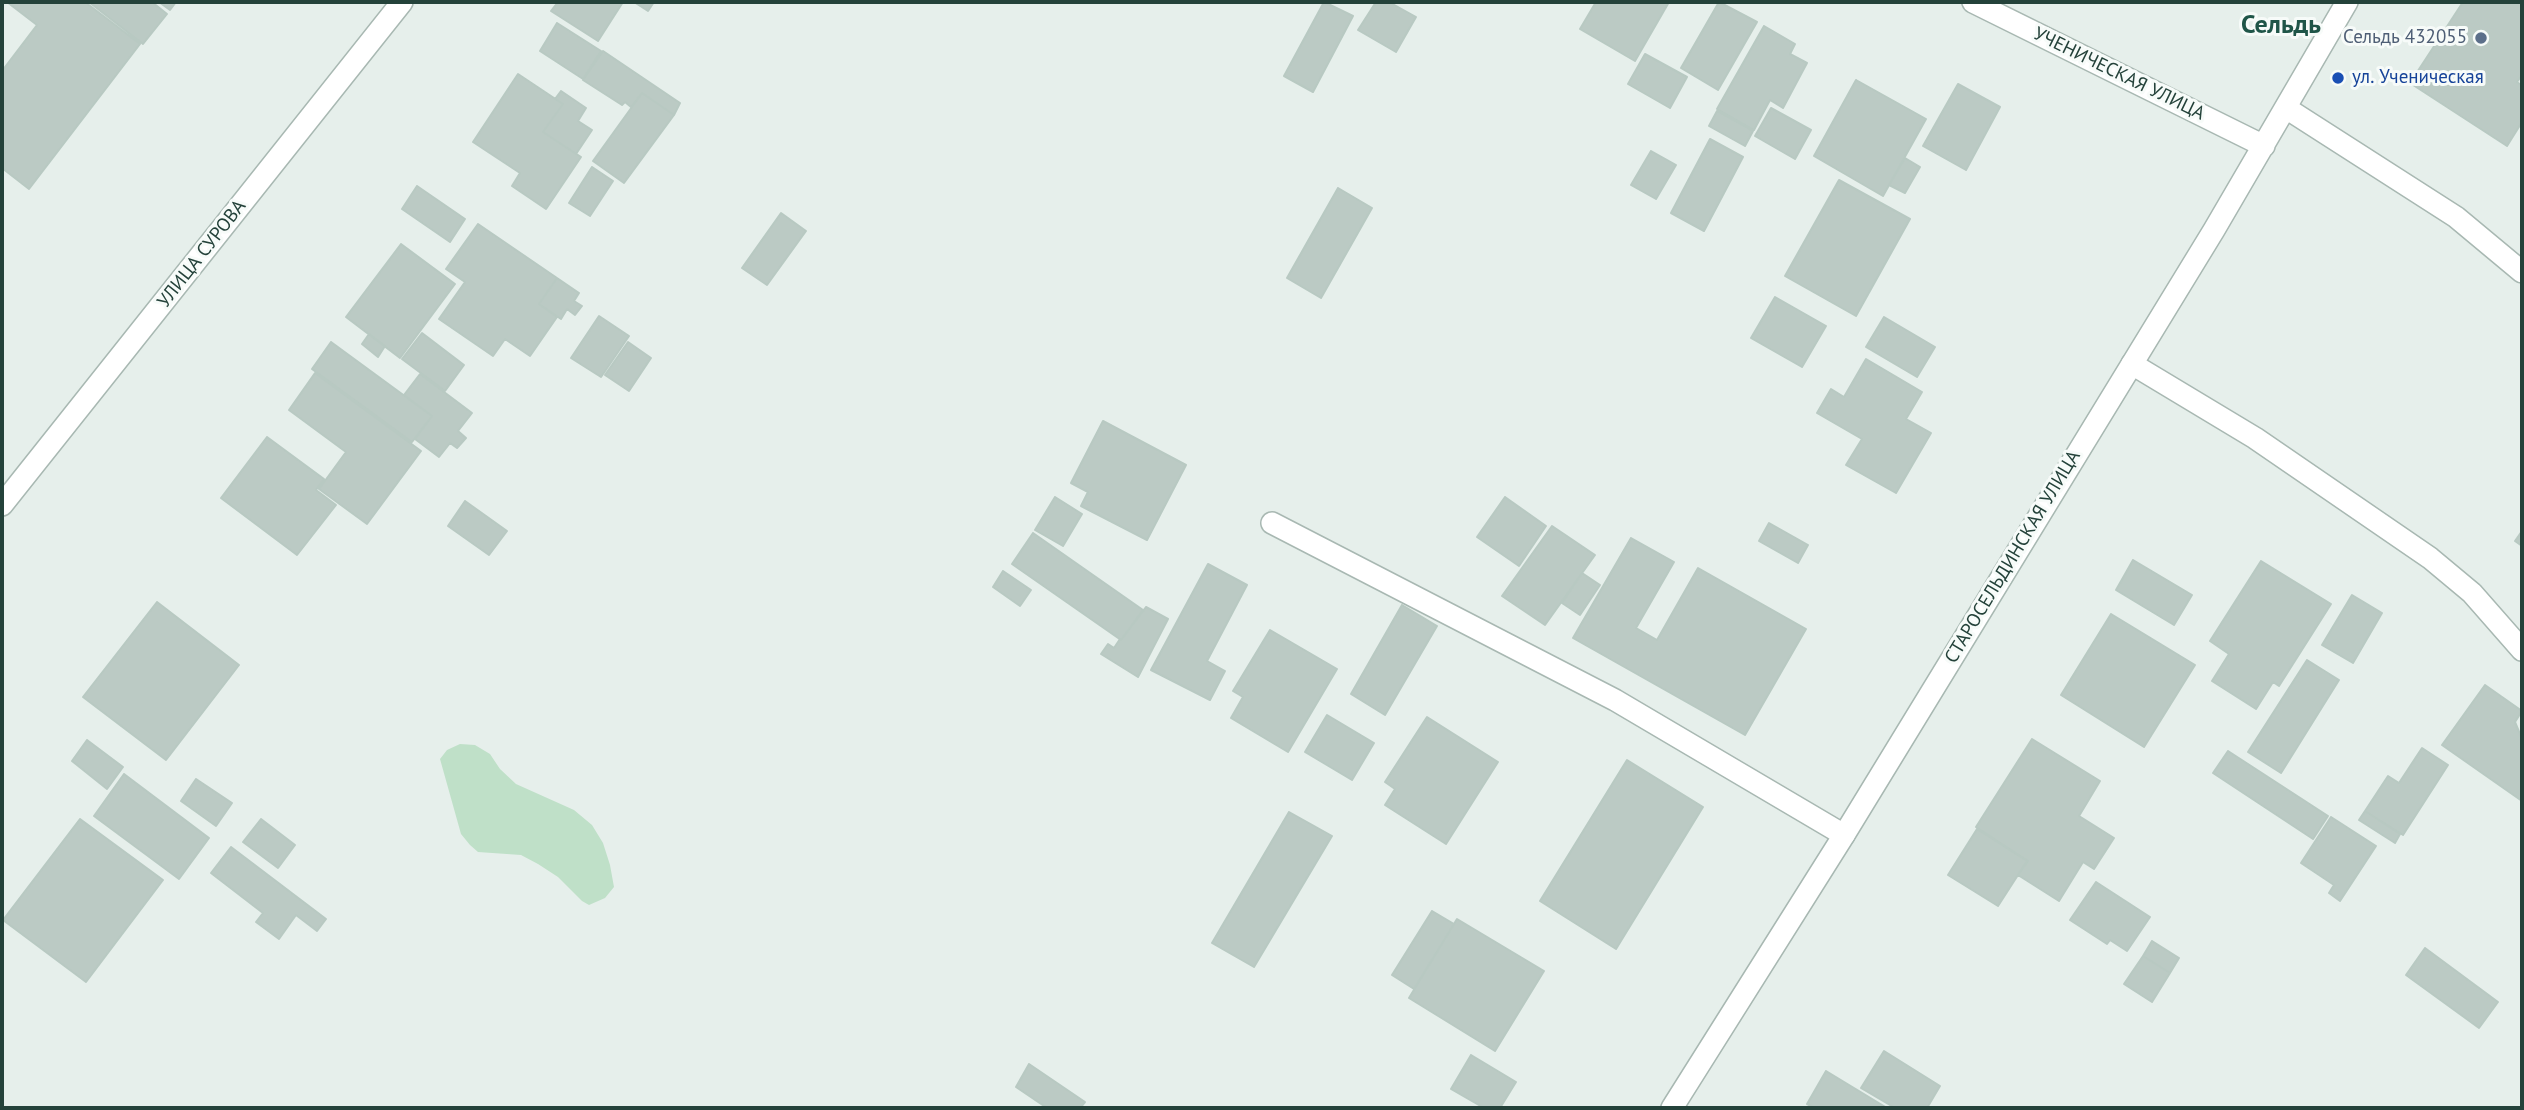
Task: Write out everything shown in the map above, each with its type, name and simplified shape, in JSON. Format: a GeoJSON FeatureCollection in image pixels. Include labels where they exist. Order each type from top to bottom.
{"type":"FeatureCollection","features":[{"type":"Feature","properties":{"kind":"street","name":"УЛИЦА СУРОВА"},"geometry":{"type":"LineString","coordinates":[[2,505],[402,2]]}},
{"type":"Feature","properties":{"kind":"street","name":"УЧЕНИЧЕСКАЯ УЛИЦА"},"geometry":{"type":"LineString","coordinates":[[1973,2],[2264,146]]}},
{"type":"Feature","properties":{"kind":"street","name":"СТАРОСЕЛЬДИНСКАЯ УЛИЦА"},"geometry":{"type":"LineString","coordinates":[[1672,1108],[1844,835],[2132,364],[2264,146],[2347,2]]}},
{"type":"Feature","properties":{"kind":"street"},"geometry":{"type":"LineString","coordinates":[[2286,108],[2456,217],[2522,272]]}},
{"type":"Feature","properties":{"kind":"street"},"geometry":{"type":"LineString","coordinates":[[2132,364],[2255,438],[2430,558],[2472,593],[2522,650]]}},
{"type":"Feature","properties":{"kind":"street"},"geometry":{"type":"LineString","coordinates":[[1272,523],[1615,700],[1844,835]]}},
{"type":"Feature","properties":{"kind":"green space"},"geometry":{"type":"Polygon","coordinates":[[[460,744],[475,745],[490,754],[500,769],[516,784],[574,810],[592,825],[603,843],[614,887],[605,898],[589,905],[558,877],[521,855],[478,852],[470,845],[461,834],[440,759],[447,750],[460,744]]]}},
{"type":"Feature","properties":{"kind":"building"},"geometry":{"type":"Polygon","coordinates":[[[7,2],[85,2],[140,44],[29,189],[2,168],[2,71],[37,25],[7,2]]]}},
{"type":"Feature","properties":{"kind":"building"},"geometry":{"type":"Polygon","coordinates":[[[89,2],[152,2],[167,14],[143,44],[89,2]]]}},
{"type":"Feature","properties":{"kind":"building"},"geometry":{"type":"Polygon","coordinates":[[[159,2],[176,2],[170,10],[159,2]]]}},
{"type":"Feature","properties":{"kind":"building"},"geometry":{"type":"Polygon","coordinates":[[[558,2],[623,2],[598,41],[551,11],[558,2]]]}},
{"type":"Feature","properties":{"kind":"building"},"geometry":{"type":"Polygon","coordinates":[[[634,2],[654,2],[648,11],[634,2]]]}},
{"type":"Feature","properties":{"kind":"building"},"geometry":{"type":"Polygon","coordinates":[[[1324,2],[1353,16],[1313,92],[1284,76],[1324,2]]]}},
{"type":"Feature","properties":{"kind":"building"},"geometry":{"type":"Polygon","coordinates":[[[1376,2],[1389,2],[1416,17],[1396,52],[1358,30],[1376,2]]]}},
{"type":"Feature","properties":{"kind":"building"},"geometry":{"type":"Polygon","coordinates":[[[1596,2],[1669,2],[1635,61],[1580,29],[1596,2]]]}},
{"type":"Feature","properties":{"kind":"building"},"geometry":{"type":"Polygon","coordinates":[[[1719,2],[1757,22],[1718,90],[1681,68],[1719,2]]]}},
{"type":"Feature","properties":{"kind":"building","name":"Сельдь 432055"},"geometry":{"type":"Polygon","coordinates":[[[2463,2],[2522,2],[2522,75],[2517,82],[2522,86],[2522,122],[2507,146],[2410,83],[2463,2]]]}},
{"type":"Feature","properties":{"kind":"building"},"geometry":{"type":"Polygon","coordinates":[[[557,23],[601,51],[583,79],[540,51],[557,23]]]}},
{"type":"Feature","properties":{"kind":"building"},"geometry":{"type":"Polygon","coordinates":[[[1764,26],[1795,44],[1790,54],[1807,63],[1783,108],[1770,100],[1754,130],[1717,109],[1764,26]]]}},
{"type":"Feature","properties":{"kind":"building"},"geometry":{"type":"Polygon","coordinates":[[[603,51],[680,103],[674,115],[642,93],[631,107],[625,102],[622,105],[583,80],[603,51]]]}},
{"type":"Feature","properties":{"kind":"building"},"geometry":{"type":"Polygon","coordinates":[[[1645,54],[1687,77],[1670,108],[1628,84],[1645,54]]]}},
{"type":"Feature","properties":{"kind":"building"},"geometry":{"type":"Polygon","coordinates":[[[518,74],[563,104],[543,132],[581,157],[546,209],[512,186],[520,173],[473,142],[518,74]]]}},
{"type":"Feature","properties":{"kind":"building"},"geometry":{"type":"Polygon","coordinates":[[[1856,80],[1926,119],[1883,196],[1814,156],[1856,80]]]}},
{"type":"Feature","properties":{"kind":"building"},"geometry":{"type":"Polygon","coordinates":[[[1958,84],[2000,107],[1966,170],[1923,146],[1958,84]]]}},
{"type":"Feature","properties":{"kind":"building"},"geometry":{"type":"Polygon","coordinates":[[[561,91],[586,108],[578,121],[592,130],[576,154],[543,132],[563,104],[555,99],[561,91]]]}},
{"type":"Feature","properties":{"kind":"building"},"geometry":{"type":"Polygon","coordinates":[[[642,93],[674,115],[624,183],[593,161],[642,93]]]}},
{"type":"Feature","properties":{"kind":"building"},"geometry":{"type":"Polygon","coordinates":[[[1771,108],[1811,130],[1795,159],[1755,136],[1771,108]]]}},
{"type":"Feature","properties":{"kind":"building"},"geometry":{"type":"Polygon","coordinates":[[[1717,111],[1753,131],[1745,146],[1709,126],[1717,111]]]}},
{"type":"Feature","properties":{"kind":"building"},"geometry":{"type":"Polygon","coordinates":[[[1710,139],[1743,157],[1704,231],[1671,213],[1710,139]]]}},
{"type":"Feature","properties":{"kind":"building"},"geometry":{"type":"Polygon","coordinates":[[[1651,151],[1676,165],[1656,199],[1631,185],[1651,151]]]}},
{"type":"Feature","properties":{"kind":"building"},"geometry":{"type":"Polygon","coordinates":[[[1905,158],[1920,167],[1905,193],[1889,185],[1905,158]]]}},
{"type":"Feature","properties":{"kind":"building"},"geometry":{"type":"Polygon","coordinates":[[[592,167],[613,181],[590,216],[569,203],[592,167]]]}},
{"type":"Feature","properties":{"kind":"building"},"geometry":{"type":"Polygon","coordinates":[[[1839,180],[1910,219],[1856,316],[1785,276],[1839,180]]]}},
{"type":"Feature","properties":{"kind":"building"},"geometry":{"type":"Polygon","coordinates":[[[417,186],[465,219],[450,242],[402,209],[417,186]]]}},
{"type":"Feature","properties":{"kind":"building"},"geometry":{"type":"Polygon","coordinates":[[[1338,188],[1372,208],[1321,298],[1287,278],[1338,188]]]}},
{"type":"Feature","properties":{"kind":"building"},"geometry":{"type":"Polygon","coordinates":[[[781,213],[806,231],[767,285],[742,268],[781,213]]]}},
{"type":"Feature","properties":{"kind":"building"},"geometry":{"type":"Polygon","coordinates":[[[478,224],[557,278],[539,304],[557,317],[530,356],[505,339],[493,356],[439,319],[465,282],[446,269],[478,224]]]}},
{"type":"Feature","properties":{"kind":"building"},"geometry":{"type":"Polygon","coordinates":[[[401,244],[455,284],[400,358],[346,317],[401,244]]]}},
{"type":"Feature","properties":{"kind":"building"},"geometry":{"type":"Polygon","coordinates":[[[557,278],[579,293],[574,301],[582,306],[575,315],[567,309],[561,319],[539,304],[557,278]]]}},
{"type":"Feature","properties":{"kind":"building"},"geometry":{"type":"Polygon","coordinates":[[[1775,297],[1826,326],[1802,367],[1751,338],[1775,297]]]}},
{"type":"Feature","properties":{"kind":"building"},"geometry":{"type":"Polygon","coordinates":[[[599,316],[629,336],[601,377],[571,358],[599,316]]]}},
{"type":"Feature","properties":{"kind":"building"},"geometry":{"type":"Polygon","coordinates":[[[1884,317],[1935,347],[1917,377],[1866,347],[1884,317]]]}},
{"type":"Feature","properties":{"kind":"building"},"geometry":{"type":"Polygon","coordinates":[[[422,333],[464,365],[445,391],[402,359],[422,333]]]}},
{"type":"Feature","properties":{"kind":"building"},"geometry":{"type":"Polygon","coordinates":[[[369,334],[385,346],[378,357],[362,344],[369,334]]]}},
{"type":"Feature","properties":{"kind":"building"},"geometry":{"type":"Polygon","coordinates":[[[331,342],[432,416],[412,442],[312,369],[331,342]]]}},
{"type":"Feature","properties":{"kind":"building"},"geometry":{"type":"Polygon","coordinates":[[[628,342],[651,358],[629,391],[605,375],[628,342]]]}},
{"type":"Feature","properties":{"kind":"building"},"geometry":{"type":"Polygon","coordinates":[[[1866,359],[1922,392],[1906,419],[1931,433],[1896,493],[1846,465],[1862,439],[1817,413],[1831,389],[1844,397],[1866,359]]]}},
{"type":"Feature","properties":{"kind":"building"},"geometry":{"type":"Polygon","coordinates":[[[315,373],[421,451],[367,524],[319,489],[346,452],[289,410],[315,373]]]}},
{"type":"Feature","properties":{"kind":"building"},"geometry":{"type":"Polygon","coordinates":[[[420,374],[472,413],[458,431],[466,438],[457,448],[450,443],[439,457],[415,439],[432,416],[404,395],[420,374]]]}},
{"type":"Feature","properties":{"kind":"building"},"geometry":{"type":"Polygon","coordinates":[[[1103,421],[1186,465],[1147,540],[1081,506],[1088,492],[1071,483],[1103,421]]]}},
{"type":"Feature","properties":{"kind":"building"},"geometry":{"type":"Polygon","coordinates":[[[267,437],[324,479],[316,490],[336,505],[297,555],[221,498],[267,437]]]}},
{"type":"Feature","properties":{"kind":"building"},"geometry":{"type":"Polygon","coordinates":[[[1055,497],[1082,514],[1063,546],[1035,530],[1055,497]]]}},
{"type":"Feature","properties":{"kind":"building"},"geometry":{"type":"Polygon","coordinates":[[[1505,497],[1546,526],[1519,566],[1477,537],[1505,497]]]}},
{"type":"Feature","properties":{"kind":"building"},"geometry":{"type":"Polygon","coordinates":[[[465,501],[507,531],[489,555],[448,526],[465,501]]]}},
{"type":"Feature","properties":{"kind":"building"},"geometry":{"type":"Polygon","coordinates":[[[1769,523],[1808,545],[1798,563],[1759,541],[1769,523]]]}},
{"type":"Feature","properties":{"kind":"building"},"geometry":{"type":"Polygon","coordinates":[[[1552,526],[1595,555],[1545,625],[1502,596],[1552,526]]]}},
{"type":"Feature","properties":{"kind":"building"},"geometry":{"type":"Polygon","coordinates":[[[2522,531],[2522,546],[2515,541],[2522,531]]]}},
{"type":"Feature","properties":{"kind":"building"},"geometry":{"type":"Polygon","coordinates":[[[1033,533],[1143,610],[1121,640],[1012,564],[1033,533]]]}},
{"type":"Feature","properties":{"kind":"building"},"geometry":{"type":"Polygon","coordinates":[[[1631,538],[1674,562],[1636,628],[1657,640],[1698,568],[1806,629],[1745,735],[1573,638],[1631,538]]]}},
{"type":"Feature","properties":{"kind":"building"},"geometry":{"type":"Polygon","coordinates":[[[2133,560],[2192,595],[2174,625],[2116,590],[2133,560]]]}},
{"type":"Feature","properties":{"kind":"building"},"geometry":{"type":"Polygon","coordinates":[[[2261,561],[2331,604],[2279,686],[2273,682],[2256,709],[2212,681],[2229,654],[2210,641],[2261,561]]]}},
{"type":"Feature","properties":{"kind":"building"},"geometry":{"type":"Polygon","coordinates":[[[1208,564],[1247,585],[1207,661],[1225,671],[1210,700],[1151,670],[1208,564]]]}},
{"type":"Feature","properties":{"kind":"building"},"geometry":{"type":"Polygon","coordinates":[[[1003,571],[1031,590],[1020,606],[993,587],[1003,571]]]}},
{"type":"Feature","properties":{"kind":"building"},"geometry":{"type":"Polygon","coordinates":[[[1582,573],[1600,585],[1580,615],[1562,603],[1582,573]]]}},
{"type":"Feature","properties":{"kind":"building"},"geometry":{"type":"Polygon","coordinates":[[[2352,595],[2382,613],[2353,663],[2322,645],[2352,595]]]}},
{"type":"Feature","properties":{"kind":"building"},"geometry":{"type":"Polygon","coordinates":[[[157,602],[239,665],[166,760],[83,697],[157,602]]]}},
{"type":"Feature","properties":{"kind":"building"},"geometry":{"type":"Polygon","coordinates":[[[1402,605],[1437,626],[1385,715],[1351,694],[1402,605]]]}},
{"type":"Feature","properties":{"kind":"building"},"geometry":{"type":"Polygon","coordinates":[[[1146,607],[1168,619],[1138,677],[1101,654],[1108,644],[1114,648],[1146,607]]]}},
{"type":"Feature","properties":{"kind":"building"},"geometry":{"type":"Polygon","coordinates":[[[2111,614],[2195,665],[2144,747],[2061,695],[2111,614]]]}},
{"type":"Feature","properties":{"kind":"building"},"geometry":{"type":"Polygon","coordinates":[[[1270,630],[1337,669],[1288,752],[1231,718],[1243,697],[1233,691],[1270,630]]]}},
{"type":"Feature","properties":{"kind":"building"},"geometry":{"type":"Polygon","coordinates":[[[2307,660],[2339,680],[2281,773],[2248,752],[2307,660]]]}},
{"type":"Feature","properties":{"kind":"building"},"geometry":{"type":"Polygon","coordinates":[[[2485,685],[2522,711],[2515,722],[2522,739],[2522,801],[2442,745],[2485,685]]]}},
{"type":"Feature","properties":{"kind":"building"},"geometry":{"type":"Polygon","coordinates":[[[1327,715],[1374,743],[1352,780],[1305,752],[1327,715]]]}},
{"type":"Feature","properties":{"kind":"building"},"geometry":{"type":"Polygon","coordinates":[[[1427,717],[1498,762],[1446,844],[1385,805],[1395,789],[1385,782],[1427,717]]]}},
{"type":"Feature","properties":{"kind":"building"},"geometry":{"type":"Polygon","coordinates":[[[2032,739],[2100,781],[2079,816],[2114,838],[2094,869],[2083,862],[2059,901],[2018,875],[2028,861],[1976,827],[2032,739]]]}},
{"type":"Feature","properties":{"kind":"building"},"geometry":{"type":"Polygon","coordinates":[[[87,740],[123,767],[107,789],[72,761],[87,740]]]}},
{"type":"Feature","properties":{"kind":"building"},"geometry":{"type":"Polygon","coordinates":[[[2422,748],[2448,765],[2403,835],[2365,811],[2388,776],[2399,783],[2422,748]]]}},
{"type":"Feature","properties":{"kind":"building"},"geometry":{"type":"Polygon","coordinates":[[[2228,751],[2328,816],[2313,839],[2213,773],[2228,751]]]}},
{"type":"Feature","properties":{"kind":"building"},"geometry":{"type":"Polygon","coordinates":[[[1627,760],[1703,807],[1616,949],[1540,901],[1627,760]]]}},
{"type":"Feature","properties":{"kind":"building"},"geometry":{"type":"Polygon","coordinates":[[[124,774],[209,838],[179,879],[94,816],[124,774]]]}},
{"type":"Feature","properties":{"kind":"building"},"geometry":{"type":"Polygon","coordinates":[[[196,779],[232,803],[216,826],[181,801],[196,779]]]}},
{"type":"Feature","properties":{"kind":"building"},"geometry":{"type":"Polygon","coordinates":[[[2365,811],[2400,834],[2395,843],[2359,820],[2365,811]]]}},
{"type":"Feature","properties":{"kind":"building"},"geometry":{"type":"Polygon","coordinates":[[[1289,812],[1332,836],[1254,967],[1212,943],[1289,812]]]}},
{"type":"Feature","properties":{"kind":"building"},"geometry":{"type":"Polygon","coordinates":[[[2331,817],[2376,846],[2340,901],[2329,893],[2334,885],[2301,863],[2331,817]]]}},
{"type":"Feature","properties":{"kind":"building"},"geometry":{"type":"Polygon","coordinates":[[[80,819],[163,880],[86,982],[3,920],[80,819]]]}},
{"type":"Feature","properties":{"kind":"building"},"geometry":{"type":"Polygon","coordinates":[[[261,819],[295,845],[278,868],[243,842],[261,819]]]}},
{"type":"Feature","properties":{"kind":"building"},"geometry":{"type":"Polygon","coordinates":[[[1977,829],[2027,861],[1998,906],[1948,875],[1977,829]]]}},
{"type":"Feature","properties":{"kind":"building"},"geometry":{"type":"Polygon","coordinates":[[[231,847],[326,919],[317,931],[296,915],[279,939],[256,922],[263,913],[211,873],[231,847]]]}},
{"type":"Feature","properties":{"kind":"building"},"geometry":{"type":"Polygon","coordinates":[[[2096,882],[2150,917],[2127,951],[2110,940],[2107,944],[2070,920],[2096,882]]]}},
{"type":"Feature","properties":{"kind":"building"},"geometry":{"type":"Polygon","coordinates":[[[1432,911],[1454,924],[1414,989],[1392,975],[1432,911]]]}},
{"type":"Feature","properties":{"kind":"building"},"geometry":{"type":"Polygon","coordinates":[[[1457,919],[1544,971],[1495,1051],[1409,998],[1457,919]]]}},
{"type":"Feature","properties":{"kind":"building"},"geometry":{"type":"Polygon","coordinates":[[[2152,941],[2179,958],[2170,973],[2143,956],[2152,941]]]}},
{"type":"Feature","properties":{"kind":"building"},"geometry":{"type":"Polygon","coordinates":[[[2425,948],[2498,1002],[2479,1028],[2406,975],[2425,948]]]}},
{"type":"Feature","properties":{"kind":"building"},"geometry":{"type":"Polygon","coordinates":[[[2143,956],[2170,973],[2152,1002],[2124,984],[2143,956]]]}},
{"type":"Feature","properties":{"kind":"building"},"geometry":{"type":"Polygon","coordinates":[[[1884,1051],[1940,1086],[1927,1108],[1895,1108],[1861,1088],[1884,1051]]]}},
{"type":"Feature","properties":{"kind":"building"},"geometry":{"type":"Polygon","coordinates":[[[1471,1055],[1516,1082],[1500,1108],[1484,1108],[1451,1089],[1471,1055]]]}},
{"type":"Feature","properties":{"kind":"building"},"geometry":{"type":"Polygon","coordinates":[[[1029,1064],[1085,1102],[1080,1108],[1047,1108],[1016,1087],[1029,1064]]]}},
{"type":"Feature","properties":{"kind":"building"},"geometry":{"type":"Polygon","coordinates":[[[1826,1071],[1887,1108],[1815,1108],[1807,1104],[1826,1071]]]}},
{"type":"Feature","properties":{"kind":"place","name":"Сельдь 432055"},"geometry":{"type":"Point","coordinates":[2481,38]}},
{"type":"Feature","properties":{"kind":"place","name":"ул. Ученическая"},"geometry":{"type":"Point","coordinates":[2338,78]}},
{"type":"Feature","properties":{"kind":"district","name":"Сельдь"},"geometry":{"type":"Point","coordinates":[2281,26]}}]}
